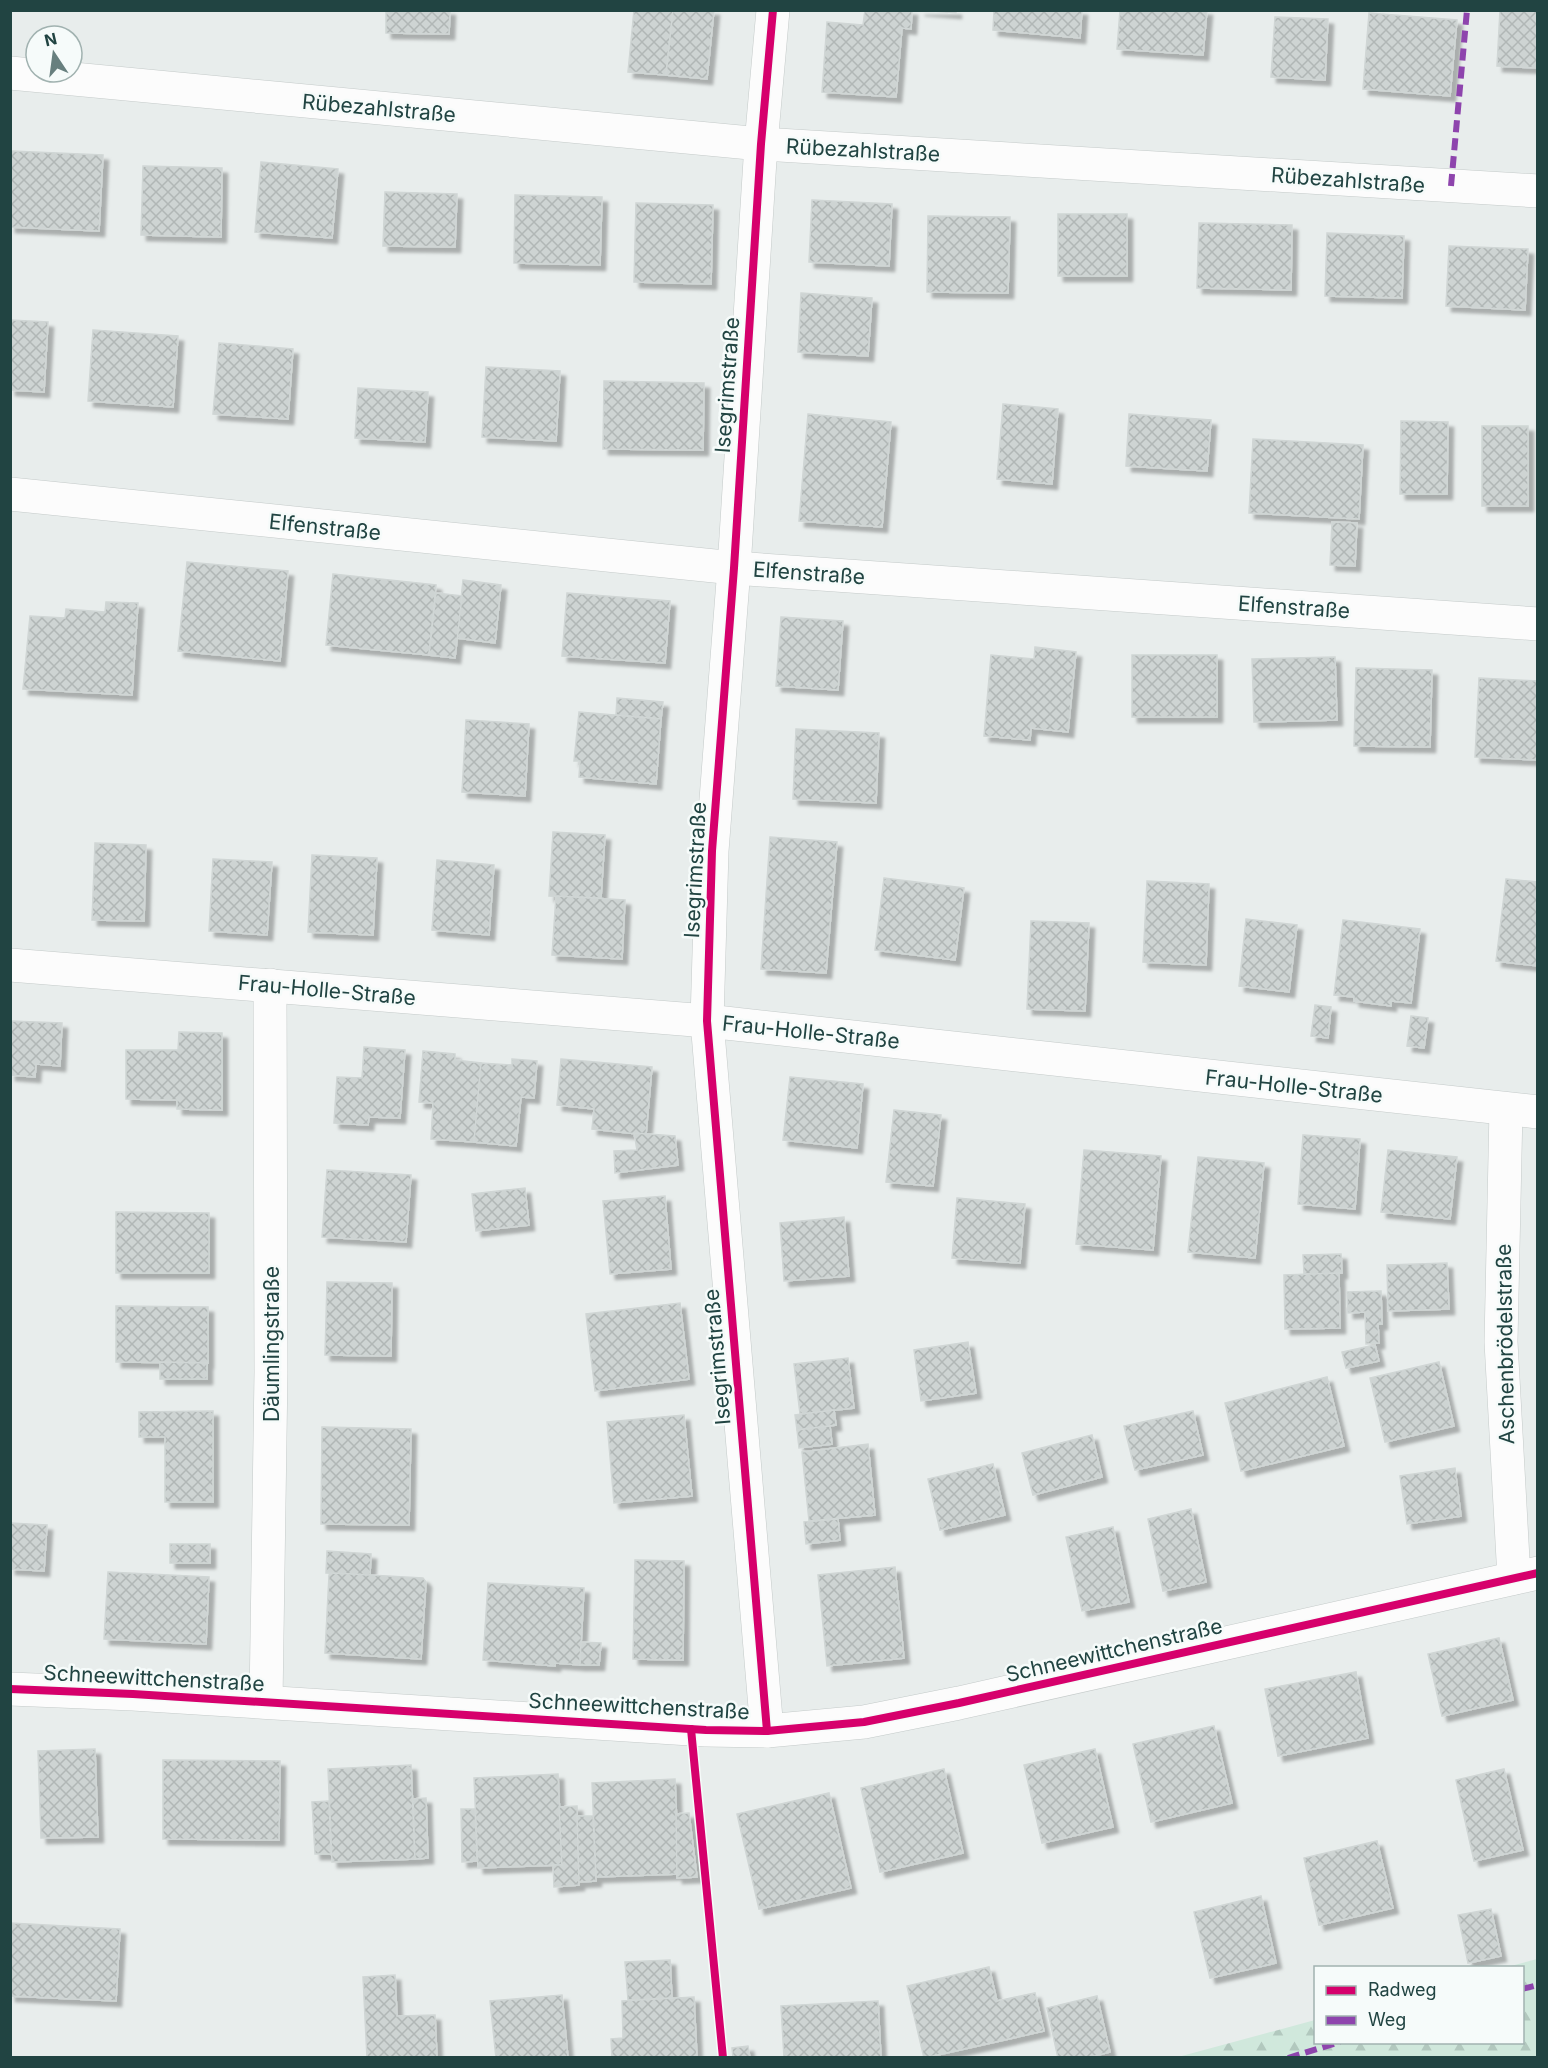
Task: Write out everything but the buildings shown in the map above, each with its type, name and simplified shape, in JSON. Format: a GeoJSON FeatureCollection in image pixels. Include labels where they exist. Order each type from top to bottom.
{"type":"FeatureCollection","features":[{"type":"Feature","properties":{"kind":"street","name":"Isegrimstraße"},"geometry":{"type":"LineString","coordinates":[[767,1731],[707,1021],[712,851],[734,568],[761,144],[773,10]]}},
{"type":"Feature","properties":{"kind":"street","name":"Rübezahlstraße"},"geometry":{"type":"LineString","coordinates":[[10,73],[761,144],[1538,191]]}},
{"type":"Feature","properties":{"kind":"street","name":"Elfenstraße"},"geometry":{"type":"LineString","coordinates":[[10,494],[734,568],[1538,624]]}},
{"type":"Feature","properties":{"kind":"street","name":"Frau-Holle-Straße"},"geometry":{"type":"LineString","coordinates":[[10,965],[707,1021],[1522,1110]]}},
{"type":"Feature","properties":{"kind":"street","name":"Däumlingstraße"},"geometry":{"type":"LineString","coordinates":[[266,1702],[271,1360],[270,985]]}},
{"type":"Feature","properties":{"kind":"street","name":"Aschenbrödelstraße"},"geometry":{"type":"LineString","coordinates":[[1522,1110],[1501,1342],[1526,1576]]}},
{"type":"Feature","properties":{"kind":"street","name":"Schneewittchenstraße"},"geometry":{"type":"LineString","coordinates":[[10,1689],[266,1702],[690,1729],[767,1731],[864,1722],[1526,1576]]}},
{"type":"Feature","properties":{"kind":"green space"},"geometry":{"type":"Polygon","coordinates":[[[1537,1959],[1537,2057],[1178,2057],[1314,2020],[1314,2044],[1524,2044],[1524,1966],[1511,1966],[1537,1959]]]}},
{"type":"Feature","properties":{"kind":"marked path"},"geometry":{"type":"LineString","coordinates":[[1451,186],[1467,10]]}},
{"type":"Feature","properties":{"kind":"marked path"},"geometry":{"type":"LineString","coordinates":[[1524,1988],[1538,1985]]}},
{"type":"Feature","properties":{"kind":"marked path"},"geometry":{"type":"LineString","coordinates":[[1288,2058],[1334,2044]]}},
{"type":"Feature","properties":{"kind":"cycle path"},"geometry":{"type":"LineString","coordinates":[[767,1731],[707,1021],[712,851],[734,568],[761,144],[773,10]]}},
{"type":"Feature","properties":{"kind":"cycle path"},"geometry":{"type":"LineString","coordinates":[[10,1689],[133,1694],[706,1730],[767,1731],[864,1722],[959,1703],[1538,1573]]}},
{"type":"Feature","properties":{"kind":"cycle path"},"geometry":{"type":"LineString","coordinates":[[691,1729],[723,2058]]}}]}
